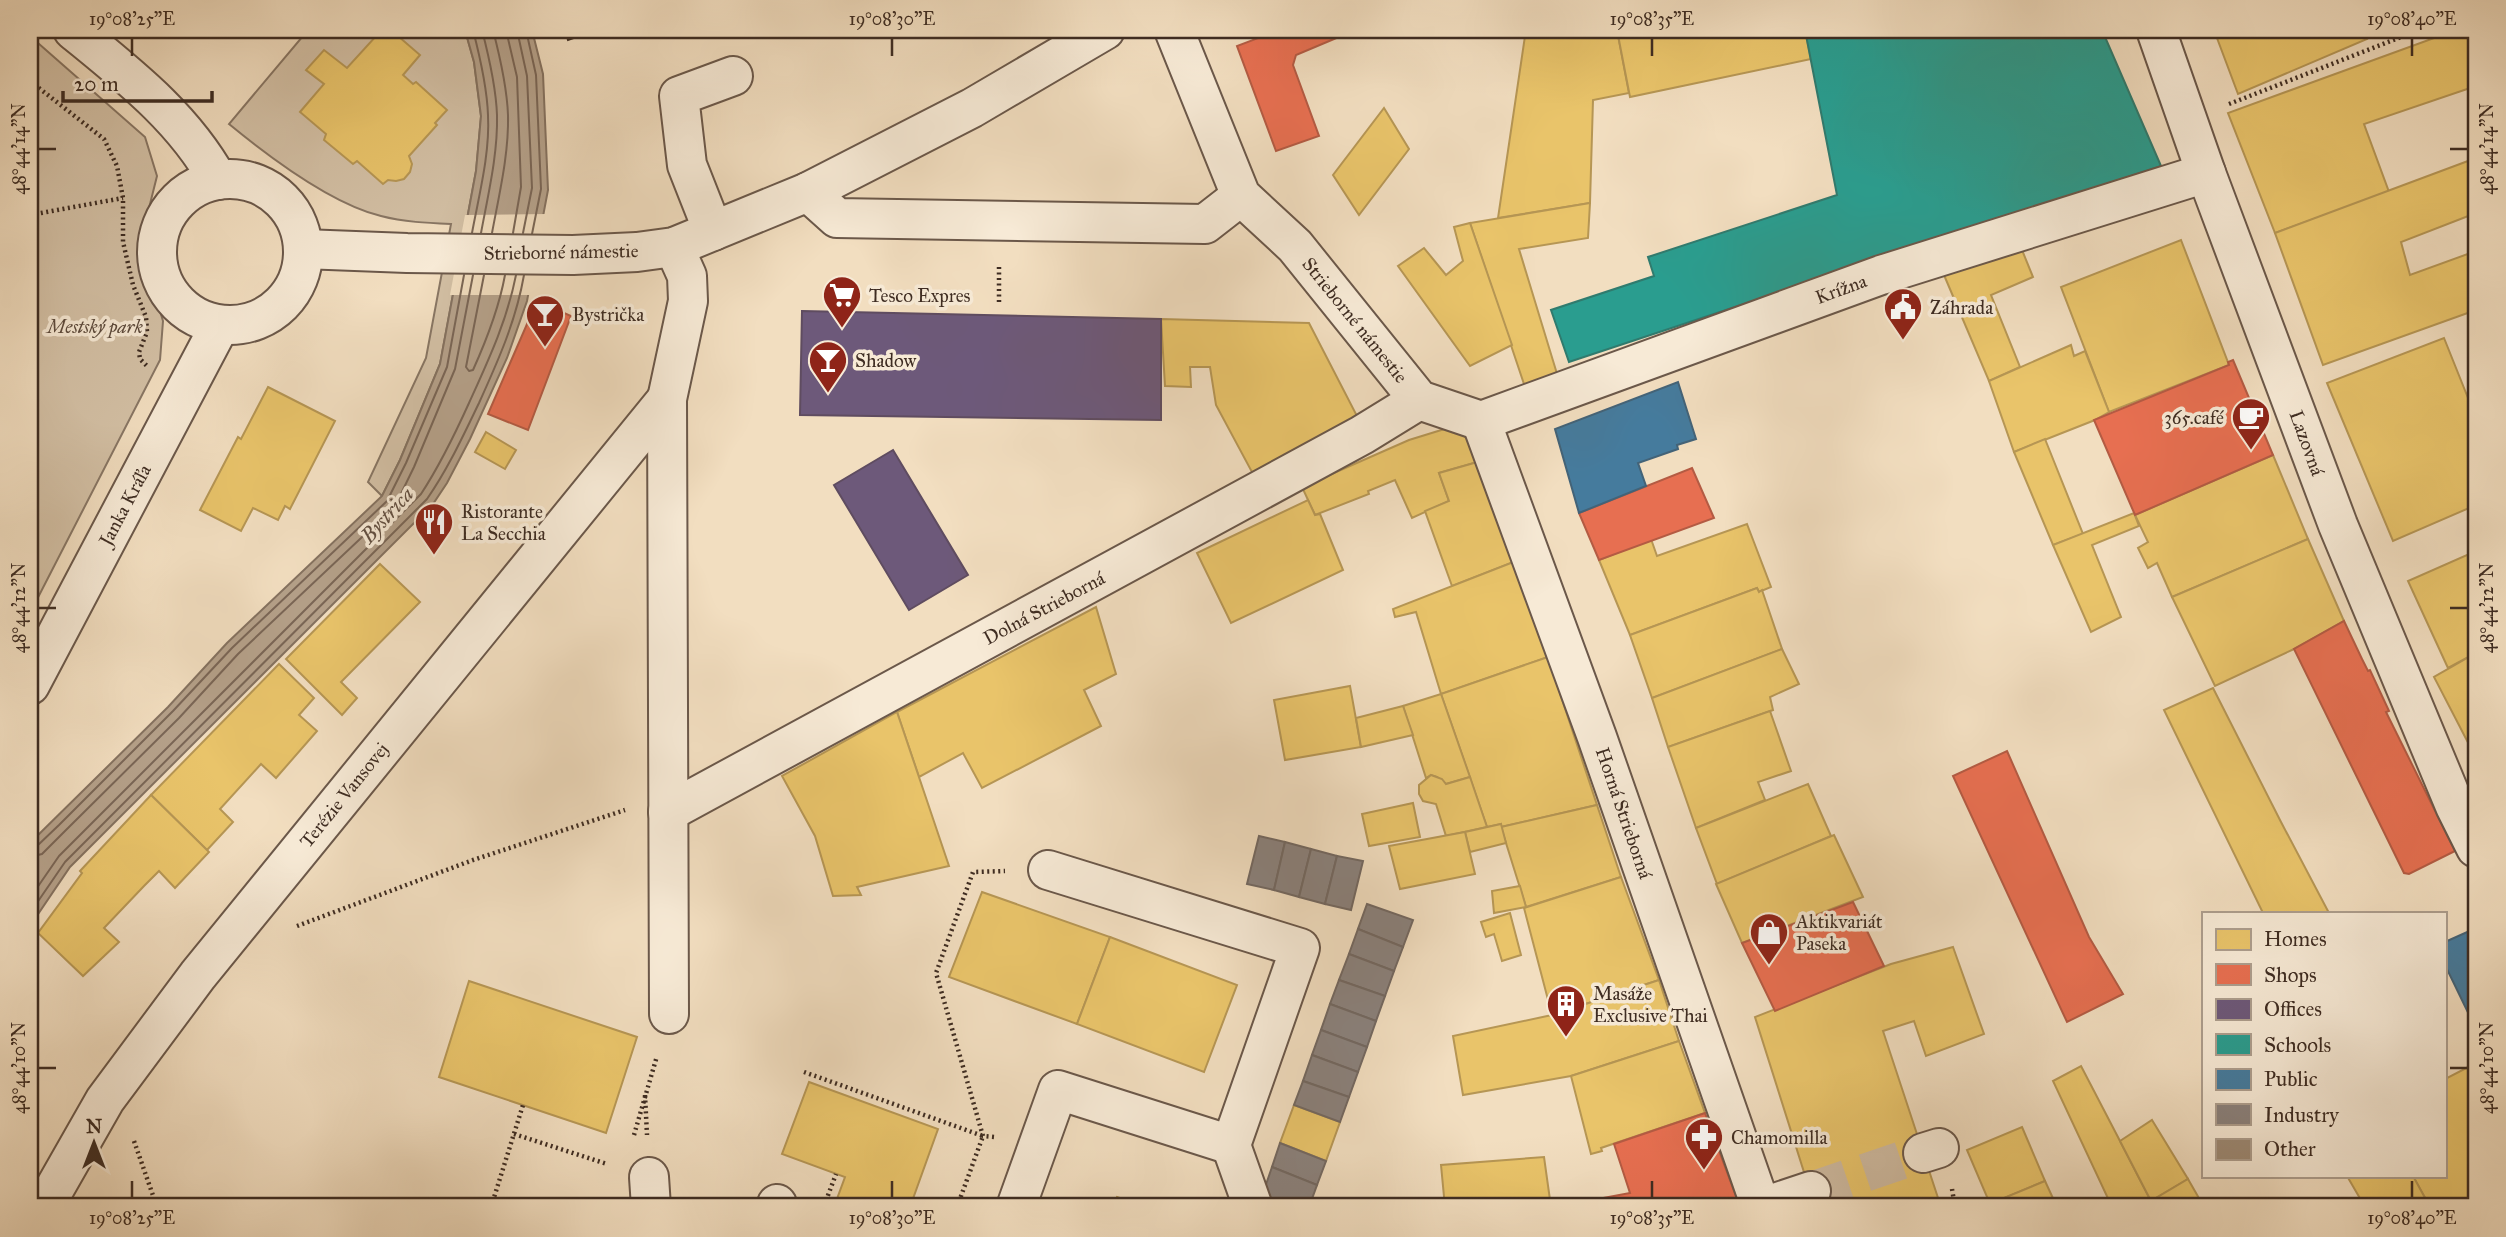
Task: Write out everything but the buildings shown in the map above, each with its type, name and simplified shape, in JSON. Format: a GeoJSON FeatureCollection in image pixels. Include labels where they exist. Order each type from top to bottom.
{"type":"FeatureCollection","features":[{"type":"Feature","properties":{"kind":"street"},"geometry":{"type":"LineString","coordinates":[[73,30],[144,88],[179,123],[218,180]]}},
{"type":"Feature","properties":{"kind":"street","name":"Strieborné námestie"},"geometry":{"type":"LineString","coordinates":[[303,249],[555,255],[637,252],[674,247],[808,192],[972,108],[1105,30]]}},
{"type":"Feature","properties":{"kind":"street","name":"Strieborné námestie"},"geometry":{"type":"LineString","coordinates":[[1174,30],[1241,196],[1295,246],[1419,400],[1481,421]]}},
{"type":"Feature","properties":{"kind":"street","name":"Lazovná"},"geometry":{"type":"LineString","coordinates":[[2156,30],[2206,173],[2338,525],[2455,806],[2476,848]]}},
{"type":"Feature","properties":{"kind":"street"},"geometry":{"type":"LineString","coordinates":[[713,231],[687,165],[679,96],[733,76]]}},
{"type":"Feature","properties":{"kind":"street","name":"Krížna"},"geometry":{"type":"LineString","coordinates":[[1481,421],[1881,275],[2206,173]]}},
{"type":"Feature","properties":{"kind":"street"},"geometry":{"type":"LineString","coordinates":[[218,180],[238,180],[258,185],[276,195],[290,210],[300,228],[303,249],[301,270],[293,290],[280,306],[262,318],[242,324],[220,325],[198,318],[179,305],[166,287],[158,265],[157,242],[164,220],[177,201],[196,188],[218,180]]}},
{"type":"Feature","properties":{"kind":"street"},"geometry":{"type":"LineString","coordinates":[[808,192],[837,218],[1191,224],[1205,224],[1241,196]]}},
{"type":"Feature","properties":{"kind":"street","name":"Terézie Vansovej"},"geometry":{"type":"LineString","coordinates":[[668,1014],[667,399],[688,301],[687,276],[674,247]]}},
{"type":"Feature","properties":{"kind":"street","name":"Janka Kráľa"},"geometry":{"type":"LineString","coordinates":[[30,685],[220,325]]}},
{"type":"Feature","properties":{"kind":"street","name":"Terézie Vansovej"},"geometry":{"type":"LineString","coordinates":[[44,1207],[105,1100],[198,975],[667,399]]}},
{"type":"Feature","properties":{"kind":"street","name":"Dolná Strieborná"},"geometry":{"type":"LineString","coordinates":[[668,812],[1350,442],[1419,400]]}},
{"type":"Feature","properties":{"kind":"street","name":"Horná Strieborná"},"geometry":{"type":"LineString","coordinates":[[1481,421],[1597,737],[1762,1207]]}},
{"type":"Feature","properties":{"kind":"street"},"geometry":{"type":"LineString","coordinates":[[1048,870],[1300,948],[1231,1145],[1253,1207]]}},
{"type":"Feature","properties":{"kind":"street"},"geometry":{"type":"LineString","coordinates":[[1016,1207],[1058,1090],[1231,1145]]}},
{"type":"Feature","properties":{"kind":"street"},"geometry":{"type":"LineString","coordinates":[[1762,1207],[1811,1191]]}},
{"type":"Feature","properties":{"kind":"path"},"geometry":{"type":"LineString","coordinates":[[2189,119],[2419,30]]}},
{"type":"Feature","properties":{"kind":"path"},"geometry":{"type":"LineString","coordinates":[[30,81],[104,139],[117,166],[123,198],[123,242],[133,285],[146,317],[147,332],[139,352],[140,359],[152,369]]}},
{"type":"Feature","properties":{"kind":"path"},"geometry":{"type":"LineString","coordinates":[[30,215],[123,198]]}},
{"type":"Feature","properties":{"kind":"path"},"geometry":{"type":"LineString","coordinates":[[286,930],[473,860],[631,808]]}},
{"type":"Feature","properties":{"kind":"path"},"geometry":{"type":"LineString","coordinates":[[957,1207],[983,1136],[936,973],[973,872],[1048,870]]}},
{"type":"Feature","properties":{"kind":"path"},"geometry":{"type":"LineString","coordinates":[[514,1134],[641,1184],[668,1014]]}},
{"type":"Feature","properties":{"kind":"path"},"geometry":{"type":"LineString","coordinates":[[804,1072],[983,1136],[1040,1139]]}},
{"type":"Feature","properties":{"kind":"path"},"geometry":{"type":"LineString","coordinates":[[491,1207],[523,1105]]}},
{"type":"Feature","properties":{"kind":"path"},"geometry":{"type":"LineString","coordinates":[[133,1137],[158,1207]]}},
{"type":"Feature","properties":{"kind":"path"},"geometry":{"type":"LineString","coordinates":[[826,1202],[836,1174]]}},
{"type":"Feature","properties":{"kind":"green space"},"geometry":{"type":"Polygon","coordinates":[[[308,30],[465,30],[474,62],[481,116],[476,171],[440,364],[382,496],[368,482],[426,358],[451,224],[390,218],[342,201],[281,164],[229,124],[308,30]]]}},
{"type":"Feature","properties":{"kind":"green space","name":"Mestský park"},"geometry":{"type":"Polygon","coordinates":[[[30,36],[145,137],[157,176],[145,224],[145,261],[163,321],[160,360],[30,613],[30,36]]]}},
{"type":"Feature","properties":{"kind":"water","name":"Bystrica"},"geometry":{"type":"Polygon","coordinates":[[[465,30],[532,30],[543,74],[548,190],[527,301],[507,358],[470,439],[433,504],[70,867],[30,926],[30,843],[168,707],[227,643],[382,496],[400,460],[440,364],[476,171],[481,116],[474,62],[465,30]]]}},
{"type":"Feature","properties":{"kind":"pier"},"geometry":{"type":"Polygon","coordinates":[[[547,214],[532,295],[450,295],[465,215],[547,214]]]}},
{"type":"Feature","properties":{"kind":"tunnel"},"geometry":{"type":"LineString","coordinates":[[1811,1191],[1923,1153]]}},
{"type":"Feature","properties":{"kind":"place","name":"Tesco Expres"},"geometry":{"type":"Point","coordinates":[842,329]}},
{"type":"Feature","properties":{"kind":"place","name":"Záhrada"},"geometry":{"type":"Point","coordinates":[1903,341]}},
{"type":"Feature","properties":{"kind":"place","name":"Bystrička"},"geometry":{"type":"Point","coordinates":[545,348]}},
{"type":"Feature","properties":{"kind":"place","name":"Shadow"},"geometry":{"type":"Point","coordinates":[828,394]}},
{"type":"Feature","properties":{"kind":"place","name":"365.café"},"geometry":{"type":"Point","coordinates":[2251,451]}},
{"type":"Feature","properties":{"kind":"place","name":"Ristorante La Secchia"},"geometry":{"type":"Point","coordinates":[434,556]}},
{"type":"Feature","properties":{"kind":"place","name":"Aktikvariát Paseka"},"geometry":{"type":"Point","coordinates":[1769,966]}},
{"type":"Feature","properties":{"kind":"place","name":"Masáže Exclusive Thai"},"geometry":{"type":"Point","coordinates":[1566,1038]}},
{"type":"Feature","properties":{"kind":"place","name":"Chamomilla"},"geometry":{"type":"Point","coordinates":[1704,1171]}}]}
